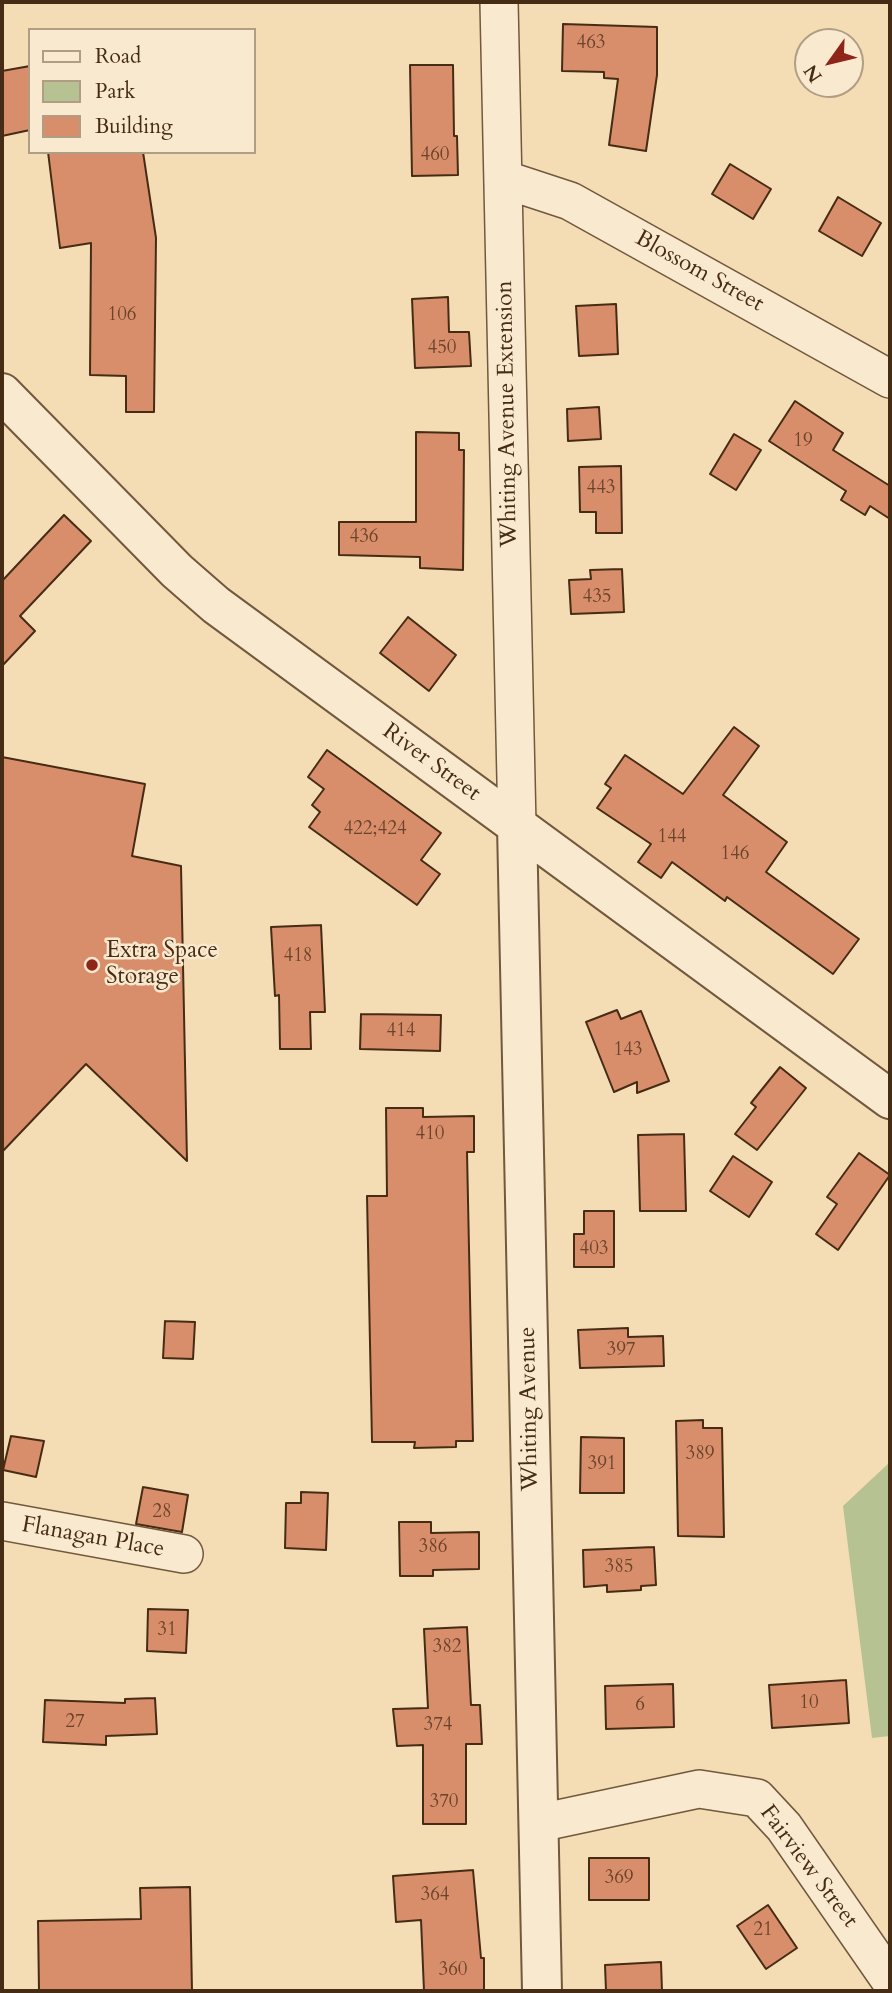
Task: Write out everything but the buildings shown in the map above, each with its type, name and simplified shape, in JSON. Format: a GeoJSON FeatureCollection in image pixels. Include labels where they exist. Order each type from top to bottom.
{"type":"FeatureCollection","features":[{"type":"Feature","properties":{"kind":"street","name":"Whiting Avenue Extension"},"geometry":{"type":"LineString","coordinates":[[499,2],[517,827]]}},
{"type":"Feature","properties":{"kind":"street","name":"Blossom Street"},"geometry":{"type":"LineString","coordinates":[[503,179],[570,201],[890,379]]}},
{"type":"Feature","properties":{"kind":"street","name":"River Street"},"geometry":{"type":"LineString","coordinates":[[2,393],[167,562],[216,605],[890,1099]]}},
{"type":"Feature","properties":{"kind":"street","name":"Whiting Avenue"},"geometry":{"type":"LineString","coordinates":[[517,827],[542,1991]]}},
{"type":"Feature","properties":{"kind":"street","name":"Flanagan Place"},"geometry":{"type":"LineString","coordinates":[[2,1521],[184,1554]]}},
{"type":"Feature","properties":{"kind":"street","name":"Fairview Street"},"geometry":{"type":"LineString","coordinates":[[539,1823],[699,1788],[757,1798],[784,1827],[890,1980]]}},
{"type":"Feature","properties":{"kind":"green space"},"geometry":{"type":"Polygon","coordinates":[[[890,1462],[890,1736],[872,1738],[843,1506],[890,1462]]]}},
{"type":"Feature","properties":{"kind":"place","name":"Extra Space Storage"},"geometry":{"type":"Point","coordinates":[92,965]}}]}
